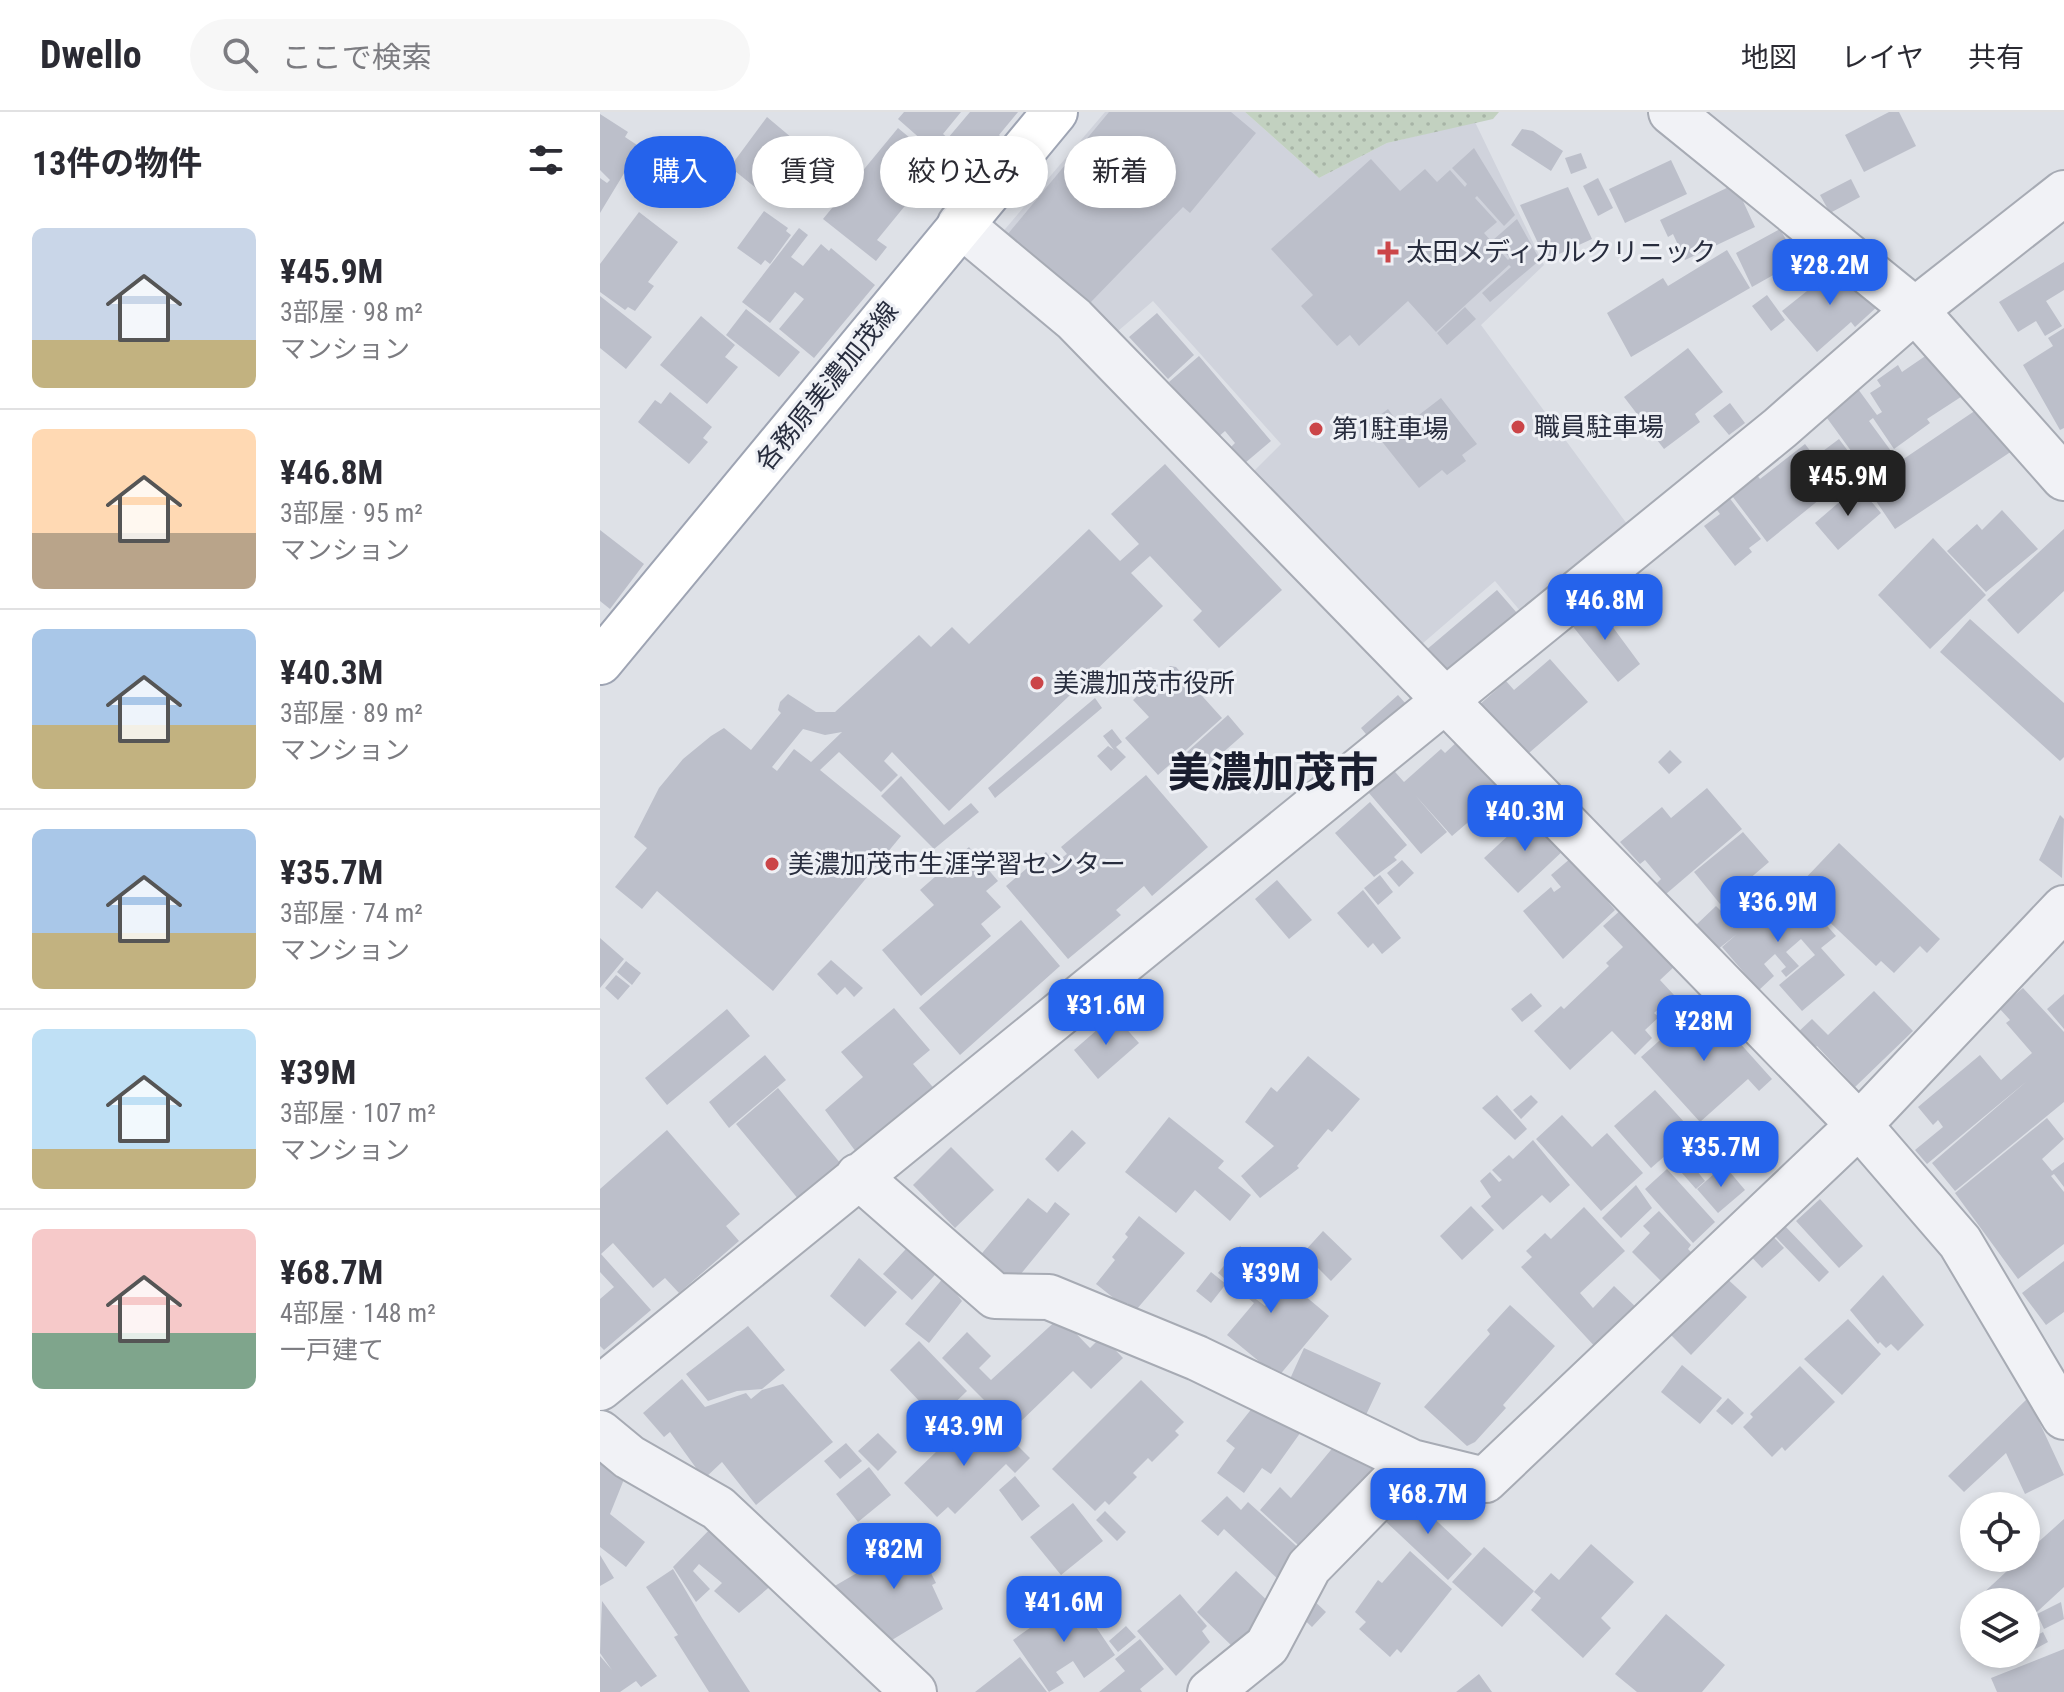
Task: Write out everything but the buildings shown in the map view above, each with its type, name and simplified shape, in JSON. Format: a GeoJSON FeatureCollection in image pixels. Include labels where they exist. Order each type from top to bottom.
{"type":"FeatureCollection","features":[{"type":"Feature","properties":{"kind":"main road","name":"各務原美濃加茂線"},"geometry":{"type":"LineString","coordinates":[[600,662],[1055,112]]}},
{"type":"Feature","properties":{"kind":"street"},"geometry":{"type":"LineString","coordinates":[[1671,112],[1915,310],[2064,478]]}},
{"type":"Feature","properties":{"kind":"street"},"geometry":{"type":"LineString","coordinates":[[600,1388],[1780,428],[1915,310],[2064,193]]}},
{"type":"Feature","properties":{"kind":"street"},"geometry":{"type":"LineString","coordinates":[[960,224],[1074,319],[1859,1125],[1960,1242],[2064,1417]]}},
{"type":"Feature","properties":{"kind":"street"},"geometry":{"type":"LineString","coordinates":[[858,1176],[995,1296],[1049,1297],[1197,1358],[1412,1462],[1485,1480],[1859,1125],[2064,908]]}},
{"type":"Feature","properties":{"kind":"street"},"geometry":{"type":"LineString","coordinates":[[600,1433],[629,1457],[718,1508],[914,1692]]}},
{"type":"Feature","properties":{"kind":"street"},"geometry":{"type":"LineString","coordinates":[[1210,1692],[1267,1646],[1309,1567],[1412,1462]]}},
{"type":"Feature","properties":{"kind":"shaded area"},"geometry":{"type":"Polygon","coordinates":[[[1105,112],[1245,112],[1319,178],[1387,143],[1475,122],[1544,265],[1481,325],[1630,528],[1522,613],[1495,581],[1415,650],[1253,472],[1281,444],[1153,301],[1118,331],[1000,235],[1023,208],[1048,208],[1048,179],[1064,160],[1064,208],[1176,208],[1176,136],[1085,136],[1105,112]]]}},
{"type":"Feature","properties":{"kind":"green space"},"geometry":{"type":"Polygon","coordinates":[[[1245,112],[1499,112],[1493,119],[1387,143],[1319,178],[1245,112]]]}},
{"type":"Feature","properties":{"kind":"place","name":"太田メディカルクリニック"},"geometry":{"type":"Point","coordinates":[1388,252]}},
{"type":"Feature","properties":{"kind":"place","name":"職員駐車場"},"geometry":{"type":"Point","coordinates":[1518,427]}},
{"type":"Feature","properties":{"kind":"place","name":"第1駐車場"},"geometry":{"type":"Point","coordinates":[1316,429]}},
{"type":"Feature","properties":{"kind":"place","name":"美濃加茂市役所"},"geometry":{"type":"Point","coordinates":[1037,683]}},
{"type":"Feature","properties":{"kind":"place","name":"美濃加茂市生涯学習センター"},"geometry":{"type":"Point","coordinates":[772,864]}},
{"type":"Feature","properties":{"kind":"district","name":"美濃加茂市"},"geometry":{"type":"Point","coordinates":[1273,772]}}]}
